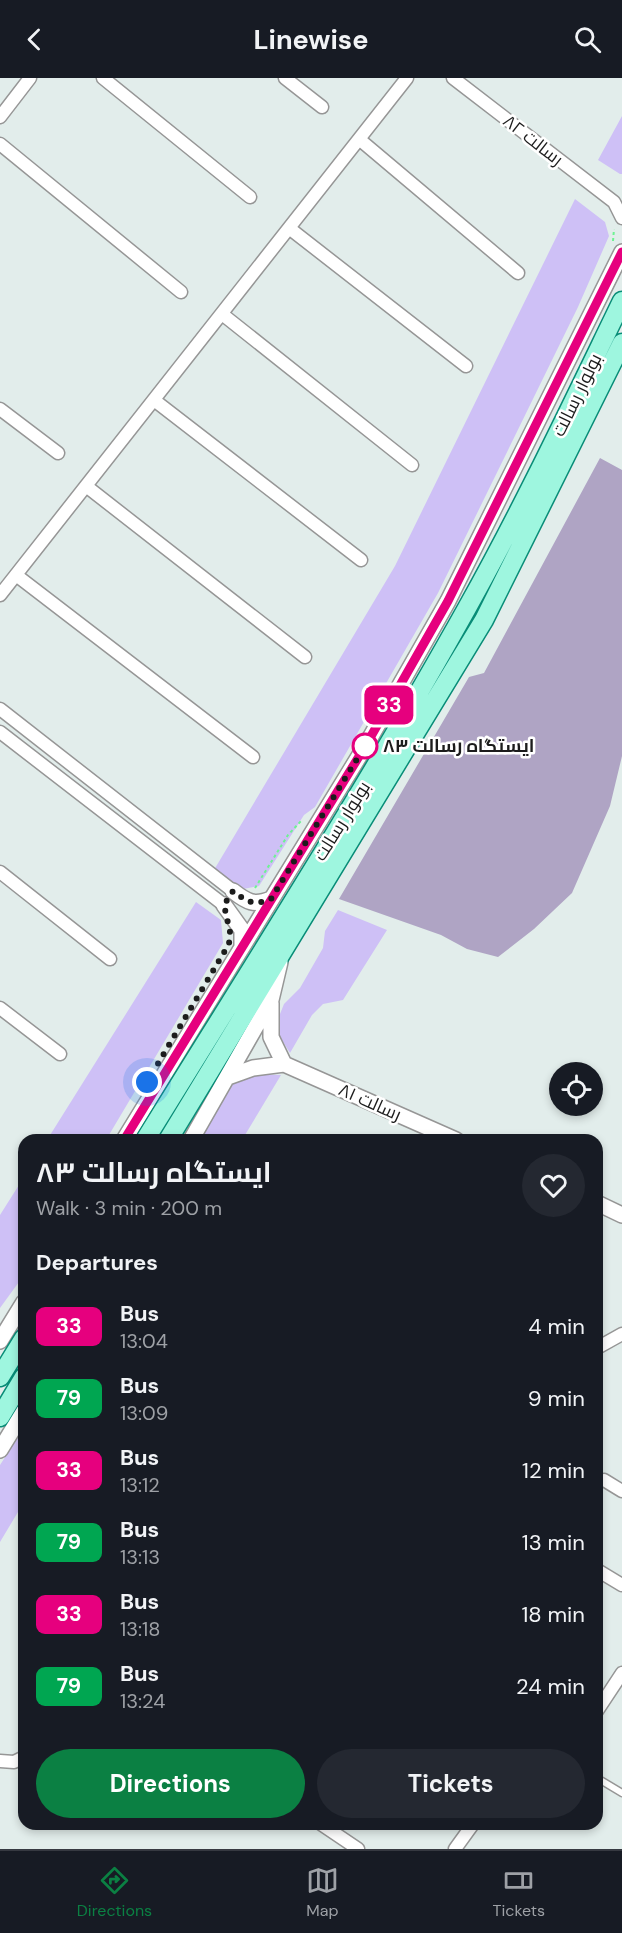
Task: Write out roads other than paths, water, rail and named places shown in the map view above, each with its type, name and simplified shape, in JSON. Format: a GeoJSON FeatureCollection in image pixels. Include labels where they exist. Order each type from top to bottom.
{"type":"FeatureCollection","features":[{"type":"Feature","properties":{"kind":"main road","name":"بولوار رسالت"},"geometry":{"type":"LineString","coordinates":[[149,1134],[382,755],[466,610],[544,464],[622,301]]}},
{"type":"Feature","properties":{"kind":"main road","name":"بولوار رسالت"},"geometry":{"type":"LineString","coordinates":[[172,1134],[484,620],[622,343]]}},
{"type":"Feature","properties":{"kind":"main road"},"geometry":{"type":"LineString","coordinates":[[0,1377],[18,1348]]}},
{"type":"Feature","properties":{"kind":"main road"},"geometry":{"type":"LineString","coordinates":[[0,1417],[18,1387]]}},
{"type":"Feature","properties":{"kind":"street"},"geometry":{"type":"LineString","coordinates":[[0,117],[30,78]]}},
{"type":"Feature","properties":{"kind":"street"},"geometry":{"type":"LineString","coordinates":[[103,78],[250,197]]}},
{"type":"Feature","properties":{"kind":"street"},"geometry":{"type":"LineString","coordinates":[[285,78],[322,107]]}},
{"type":"Feature","properties":{"kind":"street"},"geometry":{"type":"LineString","coordinates":[[0,595],[407,78]]}},
{"type":"Feature","properties":{"kind":"street","name":"رسالت ۸۲"},"geometry":{"type":"LineString","coordinates":[[453,78],[618,202]]}},
{"type":"Feature","properties":{"kind":"street"},"geometry":{"type":"LineString","coordinates":[[359,139],[518,273]]}},
{"type":"Feature","properties":{"kind":"street"},"geometry":{"type":"LineString","coordinates":[[0,144],[181,292]]}},
{"type":"Feature","properties":{"kind":"street"},"geometry":{"type":"LineString","coordinates":[[618,202],[622,218]]}},
{"type":"Feature","properties":{"kind":"street"},"geometry":{"type":"LineString","coordinates":[[289,228],[466,366]]}},
{"type":"Feature","properties":{"kind":"street"},"geometry":{"type":"LineString","coordinates":[[128,1134],[366,745],[448,601],[615,251]]}},
{"type":"Feature","properties":{"kind":"street"},"geometry":{"type":"LineString","coordinates":[[222,314],[412,465]]}},
{"type":"Feature","properties":{"kind":"street"},"geometry":{"type":"LineString","coordinates":[[154,400],[361,560]]}},
{"type":"Feature","properties":{"kind":"street"},"geometry":{"type":"LineString","coordinates":[[0,409],[58,453]]}},
{"type":"Feature","properties":{"kind":"street"},"geometry":{"type":"LineString","coordinates":[[86,486],[305,657]]}},
{"type":"Feature","properties":{"kind":"street"},"geometry":{"type":"LineString","coordinates":[[16,575],[253,757]]}},
{"type":"Feature","properties":{"kind":"street"},"geometry":{"type":"LineString","coordinates":[[0,709],[245,901],[257,904],[271,899]]}},
{"type":"Feature","properties":{"kind":"street"},"geometry":{"type":"LineString","coordinates":[[0,732],[224,905],[242,930],[242,948]]}},
{"type":"Feature","properties":{"kind":"street"},"geometry":{"type":"LineString","coordinates":[[0,872],[110,959]]}},
{"type":"Feature","properties":{"kind":"street"},"geometry":{"type":"LineString","coordinates":[[228,1077],[253,1068],[284,1064],[271,1036],[271,1000],[282,954]]}},
{"type":"Feature","properties":{"kind":"street"},"geometry":{"type":"LineString","coordinates":[[195,1134],[271,1000]]}},
{"type":"Feature","properties":{"kind":"street"},"geometry":{"type":"LineString","coordinates":[[0,1008],[60,1054]]}},
{"type":"Feature","properties":{"kind":"street","name":"رسالت ۸۱"},"geometry":{"type":"LineString","coordinates":[[284,1064],[442,1134]]}},
{"type":"Feature","properties":{"kind":"street"},"geometry":{"type":"LineString","coordinates":[[603,1206],[622,1215]]}},
{"type":"Feature","properties":{"kind":"street"},"geometry":{"type":"LineString","coordinates":[[0,1341],[18,1312]]}},
{"type":"Feature","properties":{"kind":"street"},"geometry":{"type":"LineString","coordinates":[[603,1345],[622,1334]]}},
{"type":"Feature","properties":{"kind":"street"},"geometry":{"type":"LineString","coordinates":[[0,1450],[18,1421]]}},
{"type":"Feature","properties":{"kind":"street"},"geometry":{"type":"LineString","coordinates":[[604,1480],[622,1491]]}},
{"type":"Feature","properties":{"kind":"street"},"geometry":{"type":"LineString","coordinates":[[603,1574],[622,1585]]}},
{"type":"Feature","properties":{"kind":"street"},"geometry":{"type":"LineString","coordinates":[[603,1702],[622,1673]]}},
{"type":"Feature","properties":{"kind":"street"},"geometry":{"type":"LineString","coordinates":[[0,1761],[18,1760]]}},
{"type":"Feature","properties":{"kind":"street"},"geometry":{"type":"LineString","coordinates":[[330,1830],[358,1849]]}},
{"type":"Feature","properties":{"kind":"street"},"geometry":{"type":"LineString","coordinates":[[455,1849],[469,1830]]}},
{"type":"Feature","properties":{"kind":"lane"},"geometry":{"type":"LineString","coordinates":[[603,1782],[622,1793]]}},
{"type":"Feature","properties":{"kind":"place","name":"ایستگاه رسالت ۸۳"},"geometry":{"type":"Point","coordinates":[365,746]}}]}
